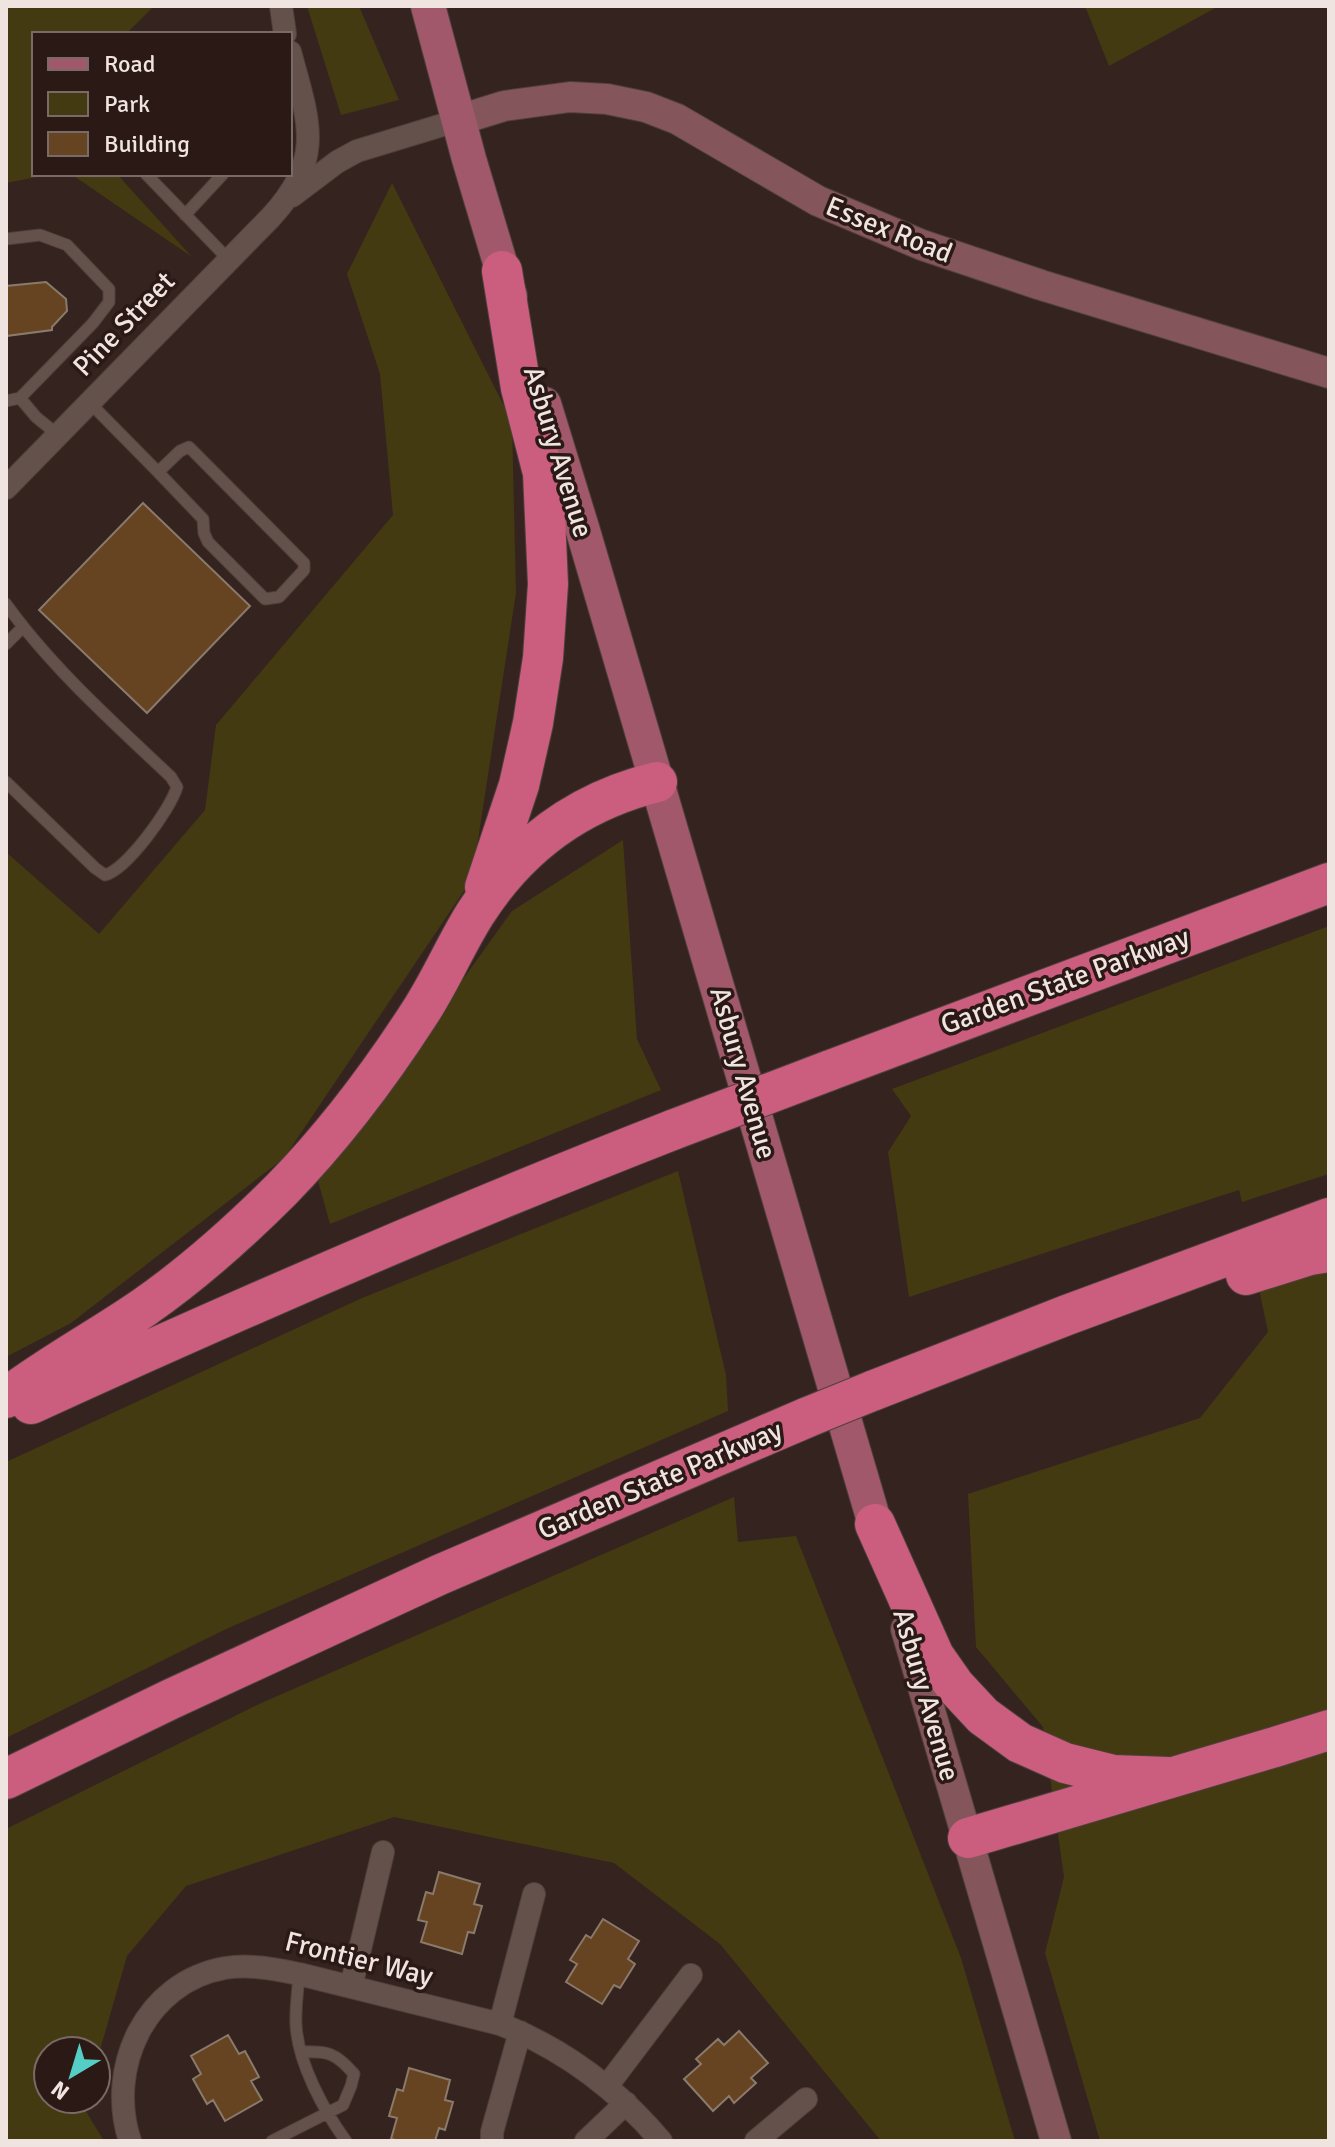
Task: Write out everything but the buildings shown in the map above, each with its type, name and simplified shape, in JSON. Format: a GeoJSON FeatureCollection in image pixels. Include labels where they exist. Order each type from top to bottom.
{"type":"FeatureCollection","features":[{"type":"Feature","properties":{"kind":"highway"},"geometry":{"type":"LineString","coordinates":[[6,1398],[36,1375],[91,1343],[168,1290],[284,1187],[328,1137],[397,1047],[422,1010],[476,912],[510,814],[526,754],[539,692],[548,584],[543,473],[521,388],[502,271]]}},
{"type":"Feature","properties":{"kind":"highway"},"geometry":{"type":"LineString","coordinates":[[476,912],[521,857],[556,826],[616,794],[657,782]]}},
{"type":"Feature","properties":{"kind":"highway","name":"Garden State Parkway"},"geometry":{"type":"LineString","coordinates":[[6,1417],[386,1245],[675,1129],[1329,883]]}},
{"type":"Feature","properties":{"kind":"highway","name":"Garden State Parkway"},"geometry":{"type":"LineString","coordinates":[[6,1779],[439,1575],[808,1417],[1067,1315],[1329,1218]]}},
{"type":"Feature","properties":{"kind":"highway"},"geometry":{"type":"LineString","coordinates":[[1067,1315],[1203,1290],[1277,1265],[1329,1252]]}},
{"type":"Feature","properties":{"kind":"highway"},"geometry":{"type":"LineString","coordinates":[[875,1524],[934,1656],[955,1686],[983,1716],[1020,1743],[1065,1763],[1113,1775],[1168,1777]]}},
{"type":"Feature","properties":{"kind":"highway"},"geometry":{"type":"LineString","coordinates":[[968,1838],[1329,1730]]}},
{"type":"Feature","properties":{"kind":"main road","name":"Asbury Avenue"},"geometry":{"type":"LineString","coordinates":[[428,6],[502,271],[583,531],[875,1524]]}},
{"type":"Feature","properties":{"kind":"street"},"geometry":{"type":"LineString","coordinates":[[281,6],[285,32]]}},
{"type":"Feature","properties":{"kind":"street","name":"Pine Street"},"geometry":{"type":"LineString","coordinates":[[285,202],[303,169],[309,143],[306,111],[292,59]]}},
{"type":"Feature","properties":{"kind":"street","name":"Essex Road"},"geometry":{"type":"LineString","coordinates":[[459,120],[504,106],[570,97],[607,99],[646,107],[677,119],[818,201],[922,245],[1041,285],[1329,373]]}},
{"type":"Feature","properties":{"kind":"street","name":"Pine Street"},"geometry":{"type":"LineString","coordinates":[[6,488],[285,202],[337,162],[357,151],[459,120]]}},
{"type":"Feature","properties":{"kind":"street","name":"Asbury Avenue"},"geometry":{"type":"LineString","coordinates":[[875,1524],[1056,2141]]}},
{"type":"Feature","properties":{"kind":"street"},"geometry":{"type":"LineString","coordinates":[[351,1987],[383,1852]]}},
{"type":"Feature","properties":{"kind":"street"},"geometry":{"type":"LineString","coordinates":[[492,2141],[534,1894]]}},
{"type":"Feature","properties":{"kind":"street","name":"Frontier Way"},"geometry":{"type":"LineString","coordinates":[[130,2141],[124,2124],[122,2099],[126,2064],[138,2031],[164,1999],[184,1983],[225,1968],[266,1967],[510,2028],[549,2046],[607,2086],[661,2141]]}},
{"type":"Feature","properties":{"kind":"street"},"geometry":{"type":"LineString","coordinates":[[607,2086],[691,1975]]}},
{"type":"Feature","properties":{"kind":"street"},"geometry":{"type":"LineString","coordinates":[[756,2141],[806,2099]]}},
{"type":"Feature","properties":{"kind":"street"},"geometry":{"type":"LineString","coordinates":[[586,2141],[626,2103]]}},
{"type":"Feature","properties":{"kind":"lane"},"geometry":{"type":"LineString","coordinates":[[148,176],[229,260]]}},
{"type":"Feature","properties":{"kind":"lane"},"geometry":{"type":"LineString","coordinates":[[185,215],[221,176]]}},
{"type":"Feature","properties":{"kind":"lane"},"geometry":{"type":"LineString","coordinates":[[6,239],[40,235],[67,245],[109,289],[109,302],[93,323],[20,398],[6,401]]}},
{"type":"Feature","properties":{"kind":"lane"},"geometry":{"type":"LineString","coordinates":[[20,398],[36,417],[58,435]]}},
{"type":"Feature","properties":{"kind":"lane"},"geometry":{"type":"LineString","coordinates":[[90,403],[203,519],[208,542],[265,599],[279,597],[304,570],[304,563],[189,447],[180,451],[158,472]]}},
{"type":"Feature","properties":{"kind":"lane"},"geometry":{"type":"LineString","coordinates":[[6,604],[29,636],[171,777],[177,787],[172,802],[142,842],[113,872],[105,875],[6,782]]}},
{"type":"Feature","properties":{"kind":"lane"},"geometry":{"type":"LineString","coordinates":[[6,644],[23,627]]}},
{"type":"Feature","properties":{"kind":"lane"},"geometry":{"type":"LineString","coordinates":[[299,1974],[296,2027],[302,2052],[327,2112],[346,2141]]}},
{"type":"Feature","properties":{"kind":"lane"},"geometry":{"type":"LineString","coordinates":[[272,2141],[343,2105],[354,2074],[345,2063],[326,2051],[302,2052]]}},
{"type":"Feature","properties":{"kind":"green space"},"geometry":{"type":"Polygon","coordinates":[[[6,6],[154,6],[128,32],[32,32],[32,176],[43,176],[6,183],[6,6]]]}},
{"type":"Feature","properties":{"kind":"green space"},"geometry":{"type":"Polygon","coordinates":[[[307,6],[359,6],[399,100],[341,115],[307,6]]]}},
{"type":"Feature","properties":{"kind":"green space"},"geometry":{"type":"Polygon","coordinates":[[[1085,6],[1219,6],[1109,66],[1085,6]]]}},
{"type":"Feature","properties":{"kind":"green space"},"geometry":{"type":"Polygon","coordinates":[[[74,176],[119,176],[192,257],[74,176]]]}},
{"type":"Feature","properties":{"kind":"green space"},"geometry":{"type":"Polygon","coordinates":[[[392,183],[512,422],[516,593],[472,879],[284,1158],[71,1323],[6,1357],[6,852],[99,934],[205,810],[216,725],[393,515],[380,374],[347,274],[392,183]]]}},
{"type":"Feature","properties":{"kind":"green space"},"geometry":{"type":"Polygon","coordinates":[[[623,840],[637,1039],[661,1090],[330,1224],[318,1181],[512,911],[623,840]]]}},
{"type":"Feature","properties":{"kind":"green space"},"geometry":{"type":"Polygon","coordinates":[[[1329,926],[1329,1174],[1242,1202],[1239,1190],[909,1297],[888,1152],[911,1116],[892,1089],[1329,926]]]}},
{"type":"Feature","properties":{"kind":"green space"},"geometry":{"type":"Polygon","coordinates":[[[678,1171],[726,1375],[728,1411],[224,1630],[6,1738],[6,1462],[362,1298],[678,1171]]]}},
{"type":"Feature","properties":{"kind":"green space"},"geometry":{"type":"Polygon","coordinates":[[[1329,1259],[1329,2141],[1100,2141],[1045,1953],[1064,1877],[1043,1727],[976,1647],[968,1494],[1200,1418],[1268,1332],[1258,1284],[1329,1259]]]}},
{"type":"Feature","properties":{"kind":"green space"},"geometry":{"type":"Polygon","coordinates":[[[734,1497],[738,1542],[796,1536],[961,1958],[1015,2141],[881,2141],[720,1944],[614,1863],[394,1817],[186,1886],[127,1956],[104,2035],[32,2035],[32,2115],[88,2115],[104,2141],[6,2141],[6,1829],[259,1704],[734,1497]]]}}]}
